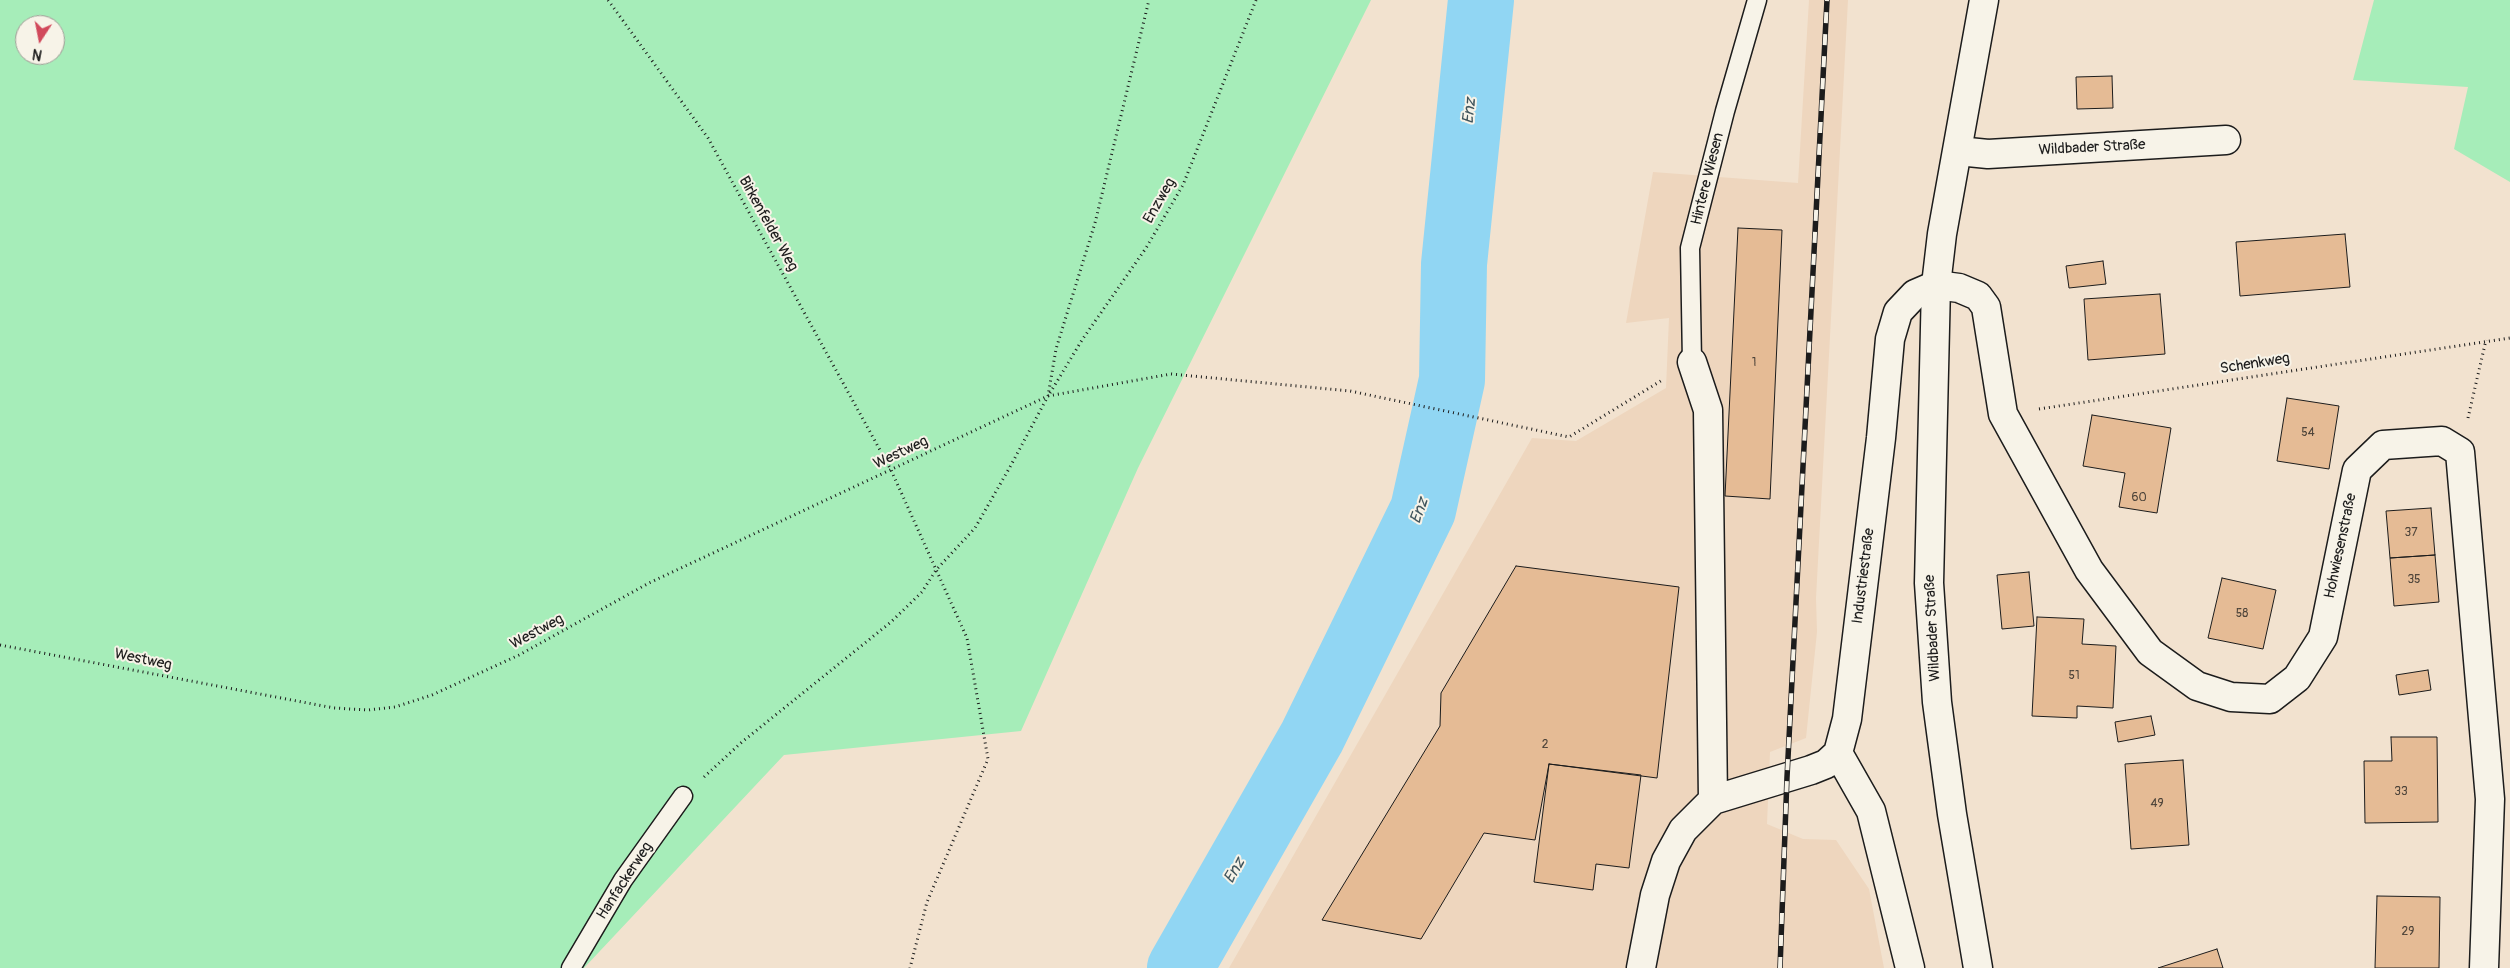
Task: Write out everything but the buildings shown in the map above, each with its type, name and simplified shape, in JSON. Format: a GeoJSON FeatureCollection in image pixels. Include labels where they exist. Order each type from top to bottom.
{"type":"FeatureCollection","features":[{"type":"Feature","properties":{"kind":"street","name":"Wildbader Straße"},"geometry":{"type":"LineString","coordinates":[[1978,968],[1952,814],[1937,702],[1930,584],[1936,285],[1942,234],[1984,0]]}},
{"type":"Feature","properties":{"kind":"street","name":"Wildbader Straße"},"geometry":{"type":"LineString","coordinates":[[1958,152],[1988,154],[2226,140]]}},
{"type":"Feature","properties":{"kind":"street","name":"Hohwiesenstraße"},"geometry":{"type":"LineString","coordinates":[[1936,285],[1959,288],[1978,296],[1986,307],[2003,414],[2089,570],[2150,652],[2196,686],[2231,696],[2270,699],[2297,678],[2323,637],[2357,470],[2383,445],[2442,442],[2460,452]]}},
{"type":"Feature","properties":{"kind":"street","name":"Industriestraße"},"geometry":{"type":"LineString","coordinates":[[1838,753],[1847,719],[1881,438],[1890,339],[1898,312],[1915,294],[1936,285]]}},
{"type":"Feature","properties":{"kind":"street"},"geometry":{"type":"LineString","coordinates":[[1692,362],[1708,410],[1713,800]]}},
{"type":"Feature","properties":{"kind":"street"},"geometry":{"type":"LineString","coordinates":[[2460,452],[2490,799],[2484,968]]}},
{"type":"Feature","properties":{"kind":"street"},"geometry":{"type":"LineString","coordinates":[[1640,968],[1655,895],[1666,861],[1682,830],[1713,800],[1811,770],[1826,764],[1838,753],[1871,811],[1910,968]]}},
{"type":"Feature","properties":{"kind":"lane","name":"Hintere Wiesen"},"geometry":{"type":"LineString","coordinates":[[1692,362],[1690,248],[1725,110],[1757,0]]}},
{"type":"Feature","properties":{"kind":"lane","name":"Hanfackerweg"},"geometry":{"type":"LineString","coordinates":[[571,968],[623,880],[683,796]]}},
{"type":"Feature","properties":{"kind":"path","name":"Birkenfelder Weg"},"geometry":{"type":"LineString","coordinates":[[608,0],[708,138],[892,470],[967,638],[988,759],[927,902],[910,968]]}},
{"type":"Feature","properties":{"kind":"path"},"geometry":{"type":"LineString","coordinates":[[1048,396],[1056,348],[1095,223],[1149,0]]}},
{"type":"Feature","properties":{"kind":"path","name":"Enzweg"},"geometry":{"type":"LineString","coordinates":[[683,796],[742,742],[891,622],[922,592],[936,570],[975,528],[1048,396],[1082,340],[1146,248],[1184,185],[1256,0]]}},
{"type":"Feature","properties":{"kind":"path","name":"Schenkweg"},"geometry":{"type":"LineString","coordinates":[[2003,414],[2486,340],[2510,338]]}},
{"type":"Feature","properties":{"kind":"path"},"geometry":{"type":"LineString","coordinates":[[2460,452],[2486,340]]}},
{"type":"Feature","properties":{"kind":"path","name":"Westweg"},"geometry":{"type":"LineString","coordinates":[[0,646],[334,708],[368,710],[395,707],[432,695],[519,655],[649,583],[1048,396],[1172,374],[1350,391],[1568,437],[1692,362]]}},
{"type":"Feature","properties":{"kind":"shaded area"},"geometry":{"type":"Polygon","coordinates":[[[1809,0],[1848,0],[1816,598],[1817,632],[1806,738],[1770,752],[1767,824],[1803,839],[1836,840],[1869,889],[1884,968],[1229,968],[1532,438],[1576,441],[1666,388],[1669,318],[1626,323],[1653,172],[1798,183],[1809,0]]]}},
{"type":"Feature","properties":{"kind":"green space"},"geometry":{"type":"Polygon","coordinates":[[[0,0],[1371,0],[1138,468],[1021,731],[784,755],[584,968],[0,968],[0,0]]]}},
{"type":"Feature","properties":{"kind":"green space"},"geometry":{"type":"Polygon","coordinates":[[[2374,0],[2510,0],[2510,182],[2454,149],[2468,87],[2353,80],[2374,0]]]}},
{"type":"Feature","properties":{"kind":"waterway","name":"Enz"},"geometry":{"type":"LineString","coordinates":[[1180,968],[1312,737],[1423,510],[1452,380],[1454,264],[1481,0]]}},
{"type":"Feature","properties":{"kind":"railway"},"geometry":{"type":"LineString","coordinates":[[1780,968],[1787,777],[1827,0]]}}]}
